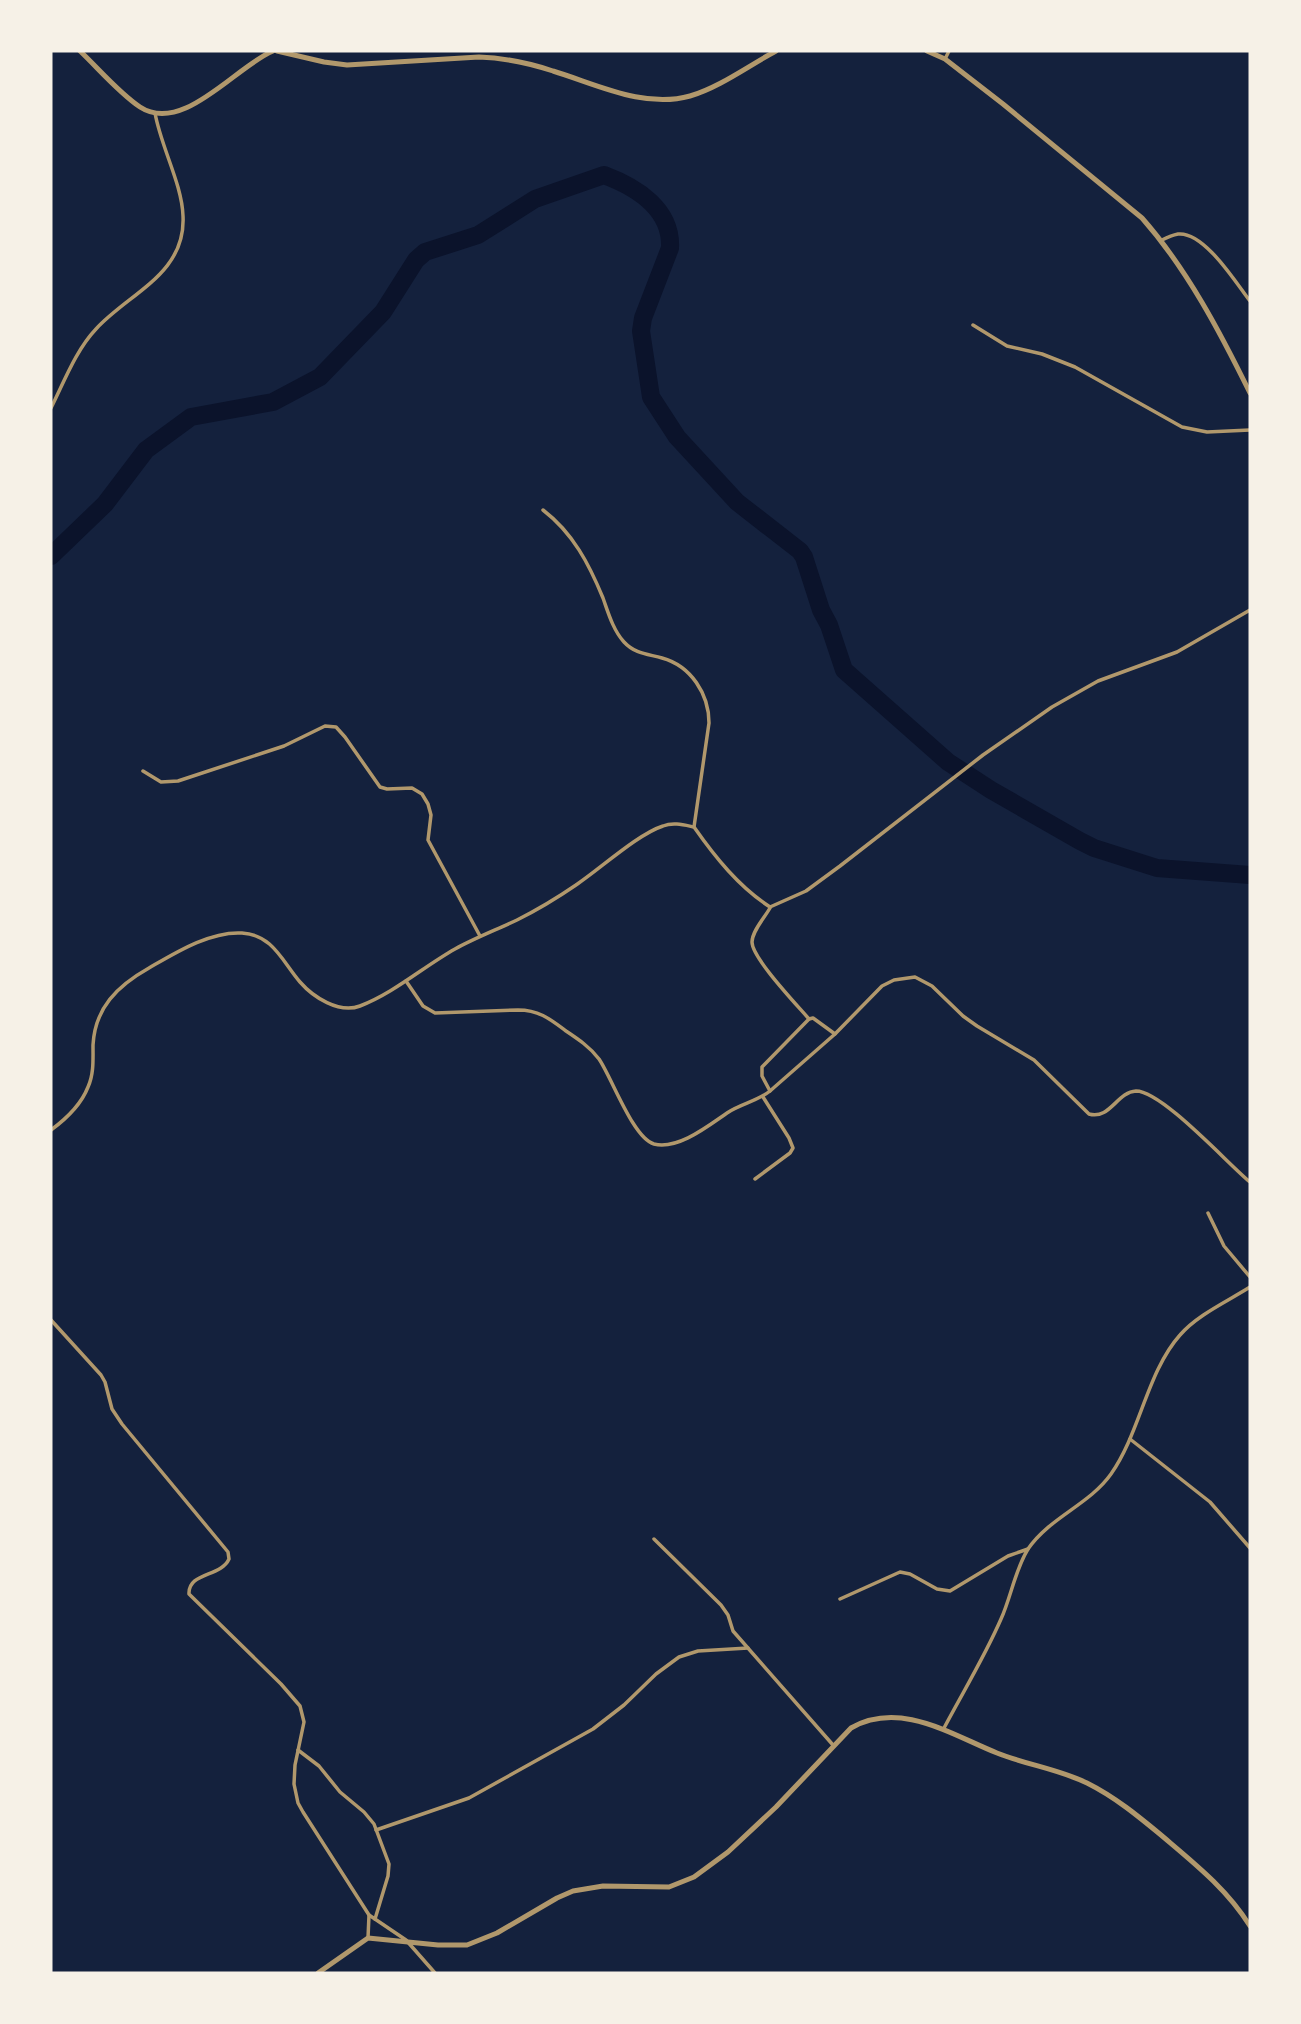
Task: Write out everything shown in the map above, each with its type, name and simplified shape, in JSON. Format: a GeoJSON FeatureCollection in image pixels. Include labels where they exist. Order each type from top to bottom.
{"type":"FeatureCollection","features":[{"type":"Feature","properties":{"kind":"street"},"geometry":{"type":"LineString","coordinates":[[80,51],[139,106],[155,113],[172,113],[188,107],[254,61],[275,51],[346,65],[501,58],[552,71],[608,90],[660,99],[692,95],[776,51]]}},
{"type":"Feature","properties":{"kind":"street"},"geometry":{"type":"LineString","coordinates":[[927,51],[945,59],[1142,218],[1162,240],[1203,304],[1250,393]]}},
{"type":"Feature","properties":{"kind":"street"},"geometry":{"type":"LineString","coordinates":[[945,59],[949,51]]}},
{"type":"Feature","properties":{"kind":"street"},"geometry":{"type":"LineString","coordinates":[[51,408],[95,330],[162,273],[173,259],[180,243],[183,217],[181,202],[155,113]]}},
{"type":"Feature","properties":{"kind":"street"},"geometry":{"type":"LineString","coordinates":[[1162,240],[1179,234],[1198,240],[1208,248],[1250,302]]}},
{"type":"Feature","properties":{"kind":"street"},"geometry":{"type":"LineString","coordinates":[[974,325],[1007,346],[1042,354],[1075,367],[1182,427],[1207,432],[1250,430]]}},
{"type":"Feature","properties":{"kind":"street"},"geometry":{"type":"LineString","coordinates":[[543,510],[572,537],[598,585],[622,640],[635,651],[661,657],[679,665],[699,686],[708,709],[709,723],[694,827]]}},
{"type":"Feature","properties":{"kind":"street"},"geometry":{"type":"LineString","coordinates":[[809,1019],[753,948],[754,934],[770,907],[806,891],[983,755],[1077,692],[1098,681],[1177,652],[1250,610]]}},
{"type":"Feature","properties":{"kind":"street"},"geometry":{"type":"LineString","coordinates":[[143,771],[161,782],[178,781],[284,746],[325,726],[336,727],[380,787],[412,788],[425,798],[431,815],[428,840],[480,936]]}},
{"type":"Feature","properties":{"kind":"street"},"geometry":{"type":"LineString","coordinates":[[51,1130],[72,1112],[88,1087],[92,1076],[95,1029],[100,1012],[109,998],[147,969],[208,939],[240,933],[262,939],[276,948],[309,991],[336,1006],[357,1008],[406,981],[435,960],[552,901],[667,824],[694,827],[747,890],[770,907]]}},
{"type":"Feature","properties":{"kind":"street"},"geometry":{"type":"LineString","coordinates":[[406,981],[423,1006],[435,1013],[532,1010],[545,1015],[591,1049],[605,1068],[635,1128],[649,1142],[656,1144],[684,1139],[732,1110],[763,1097],[835,1034],[882,986],[894,980],[915,977],[932,986],[977,1026],[1034,1060],[1089,1114],[1100,1115],[1129,1093],[1143,1093],[1182,1119],[1250,1182]]}},
{"type":"Feature","properties":{"kind":"street"},"geometry":{"type":"LineString","coordinates":[[770,1091],[762,1076],[765,1062],[809,1019],[813,1018],[835,1034]]}},
{"type":"Feature","properties":{"kind":"street"},"geometry":{"type":"LineString","coordinates":[[755,1179],[793,1149],[763,1097]]}},
{"type":"Feature","properties":{"kind":"street"},"geometry":{"type":"LineString","coordinates":[[1208,1213],[1224,1246],[1250,1277]]}},
{"type":"Feature","properties":{"kind":"street"},"geometry":{"type":"LineString","coordinates":[[944,1728],[1000,1622],[1028,1549],[1049,1525],[1104,1483],[1130,1439],[1165,1358],[1179,1336],[1250,1287]]}},
{"type":"Feature","properties":{"kind":"street"},"geometry":{"type":"LineString","coordinates":[[51,1320],[106,1382],[112,1409],[122,1424],[228,1552],[226,1565],[194,1581],[189,1587],[189,1594],[294,1698],[304,1713],[294,1784],[298,1803],[369,1915],[406,1940],[435,1973]]}},
{"type":"Feature","properties":{"kind":"street"},"geometry":{"type":"LineString","coordinates":[[1130,1439],[1210,1502],[1250,1548]]}},
{"type":"Feature","properties":{"kind":"street"},"geometry":{"type":"LineString","coordinates":[[654,1539],[721,1605],[732,1629],[833,1745]]}},
{"type":"Feature","properties":{"kind":"street"},"geometry":{"type":"LineString","coordinates":[[840,1599],[900,1572],[910,1574],[942,1591],[950,1591],[1008,1556],[1028,1549]]}},
{"type":"Feature","properties":{"kind":"street"},"geometry":{"type":"LineString","coordinates":[[376,1830],[469,1798],[584,1734],[624,1704],[656,1674],[688,1653],[748,1648]]}},
{"type":"Feature","properties":{"kind":"street"},"geometry":{"type":"LineString","coordinates":[[318,1973],[368,1938],[467,1945],[497,1933],[573,1891],[603,1886],[679,1885],[728,1852],[776,1807],[851,1728],[872,1720],[911,1720],[944,1728],[1000,1755],[1059,1771],[1109,1795],[1204,1871],[1250,1926]]}},
{"type":"Feature","properties":{"kind":"street"},"geometry":{"type":"LineString","coordinates":[[299,1750],[314,1761],[340,1792],[368,1816],[376,1830],[389,1870],[375,1919]]}},
{"type":"Feature","properties":{"kind":"street"},"geometry":{"type":"LineString","coordinates":[[368,1938],[369,1915]]}},
{"type":"Feature","properties":{"kind":"waterway"},"geometry":{"type":"LineString","coordinates":[[51,556],[105,504],[146,450],[191,417],[273,402],[320,377],[383,312],[416,260],[425,252],[478,235],[535,199],[604,175],[628,186],[650,201],[665,222],[669,234],[670,248],[643,318],[641,331],[651,397],[677,437],[737,502],[800,551],[844,670],[948,762],[1080,841],[1157,868],[1250,875]]}}]}
